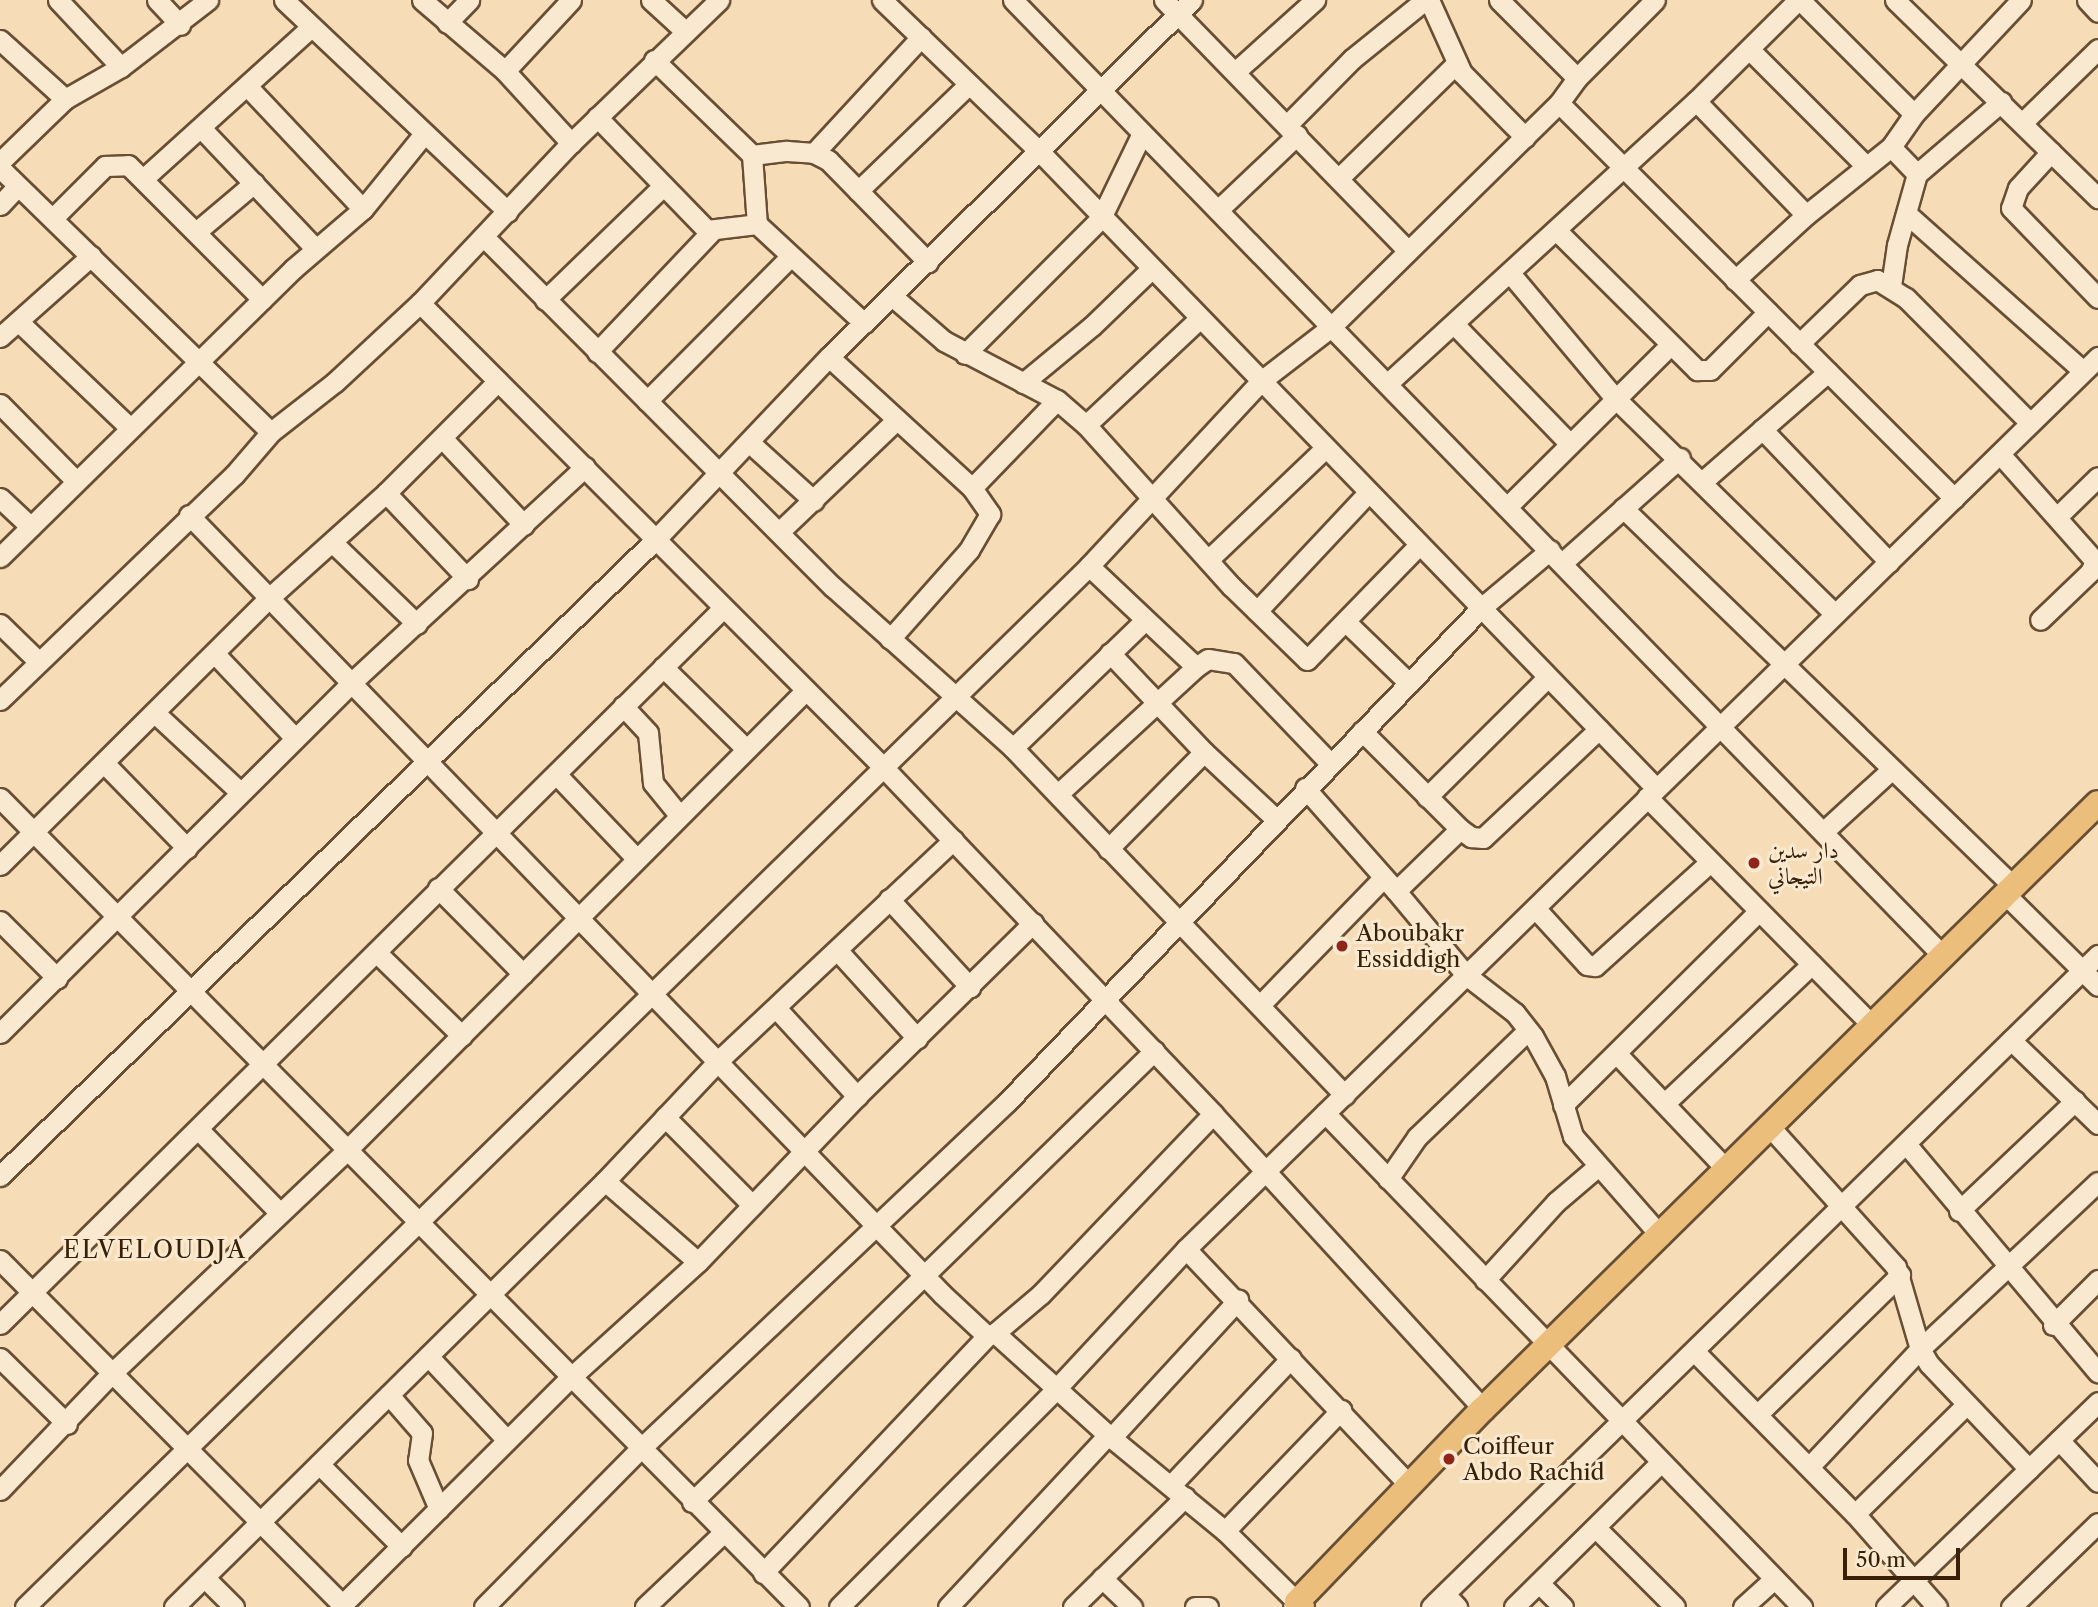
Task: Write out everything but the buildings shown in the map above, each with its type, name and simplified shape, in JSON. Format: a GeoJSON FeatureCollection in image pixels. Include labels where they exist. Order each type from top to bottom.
{"type":"FeatureCollection","features":[{"type":"Feature","properties":{"kind":"main road"},"geometry":{"type":"LineString","coordinates":[[1297,1605],[1483,1409],[1550,1348],[2098,803]]}},
{"type":"Feature","properties":{"kind":"street"},"geometry":{"type":"LineString","coordinates":[[58,0],[121,67]]}},
{"type":"Feature","properties":{"kind":"street"},"geometry":{"type":"LineString","coordinates":[[157,0],[180,25]]}},
{"type":"Feature","properties":{"kind":"street"},"geometry":{"type":"LineString","coordinates":[[0,162],[65,99],[121,67],[180,25],[208,0]]}},
{"type":"Feature","properties":{"kind":"street"},"geometry":{"type":"LineString","coordinates":[[284,0],[423,135],[508,212]]}},
{"type":"Feature","properties":{"kind":"street"},"geometry":{"type":"LineString","coordinates":[[422,0],[505,71],[571,142]]}},
{"type":"Feature","properties":{"kind":"street"},"geometry":{"type":"LineString","coordinates":[[447,23],[469,0]]}},
{"type":"Feature","properties":{"kind":"street"},"geometry":{"type":"LineString","coordinates":[[505,71],[571,0]]}},
{"type":"Feature","properties":{"kind":"street"},"geometry":{"type":"LineString","coordinates":[[651,0],[686,32]]}},
{"type":"Feature","properties":{"kind":"street"},"geometry":{"type":"LineString","coordinates":[[0,700],[234,475],[271,432],[335,382],[420,303],[485,238],[571,142],[719,0]]}},
{"type":"Feature","properties":{"kind":"street"},"geometry":{"type":"LineString","coordinates":[[882,0],[1041,153],[1418,546],[1599,729],[1709,863],[1874,1026]]}},
{"type":"Feature","properties":{"kind":"street"},"geometry":{"type":"LineString","coordinates":[[1013,0],[1556,557],[1717,729],[1823,832],[1944,957]]}},
{"type":"Feature","properties":{"kind":"street"},"geometry":{"type":"LineString","coordinates":[[1164,0],[1408,251]]}},
{"type":"Feature","properties":{"kind":"street"},"geometry":{"type":"LineString","coordinates":[[0,1176],[656,539],[829,357],[1041,153],[1192,0]]}},
{"type":"Feature","properties":{"kind":"street"},"geometry":{"type":"LineString","coordinates":[[1235,72],[1315,0]]}},
{"type":"Feature","properties":{"kind":"street"},"geometry":{"type":"LineString","coordinates":[[1218,211],[1352,59],[1427,0],[1457,63],[1525,136]]}},
{"type":"Feature","properties":{"kind":"street"},"geometry":{"type":"LineString","coordinates":[[1499,0],[1577,78]]}},
{"type":"Feature","properties":{"kind":"street"},"geometry":{"type":"LineString","coordinates":[[25,1607],[1088,566],[1261,381],[1331,327],[1559,103],[1577,78],[1655,0]]}},
{"type":"Feature","properties":{"kind":"street"},"geometry":{"type":"LineString","coordinates":[[1387,384],[1510,273],[1622,166],[1696,102],[1799,0],[1914,114]]}},
{"type":"Feature","properties":{"kind":"street"},"geometry":{"type":"LineString","coordinates":[[1895,0],[1962,62],[2098,198]]}},
{"type":"Feature","properties":{"kind":"street"},"geometry":{"type":"LineString","coordinates":[[2087,0],[2098,12]]}},
{"type":"Feature","properties":{"kind":"street"},"geometry":{"type":"LineString","coordinates":[[1735,280],[1805,215],[1891,147],[1914,114],[2017,1]]}},
{"type":"Feature","properties":{"kind":"street"},"geometry":{"type":"LineString","coordinates":[[143,179],[202,129],[312,27]]}},
{"type":"Feature","properties":{"kind":"street"},"geometry":{"type":"LineString","coordinates":[[814,153],[921,37]]}},
{"type":"Feature","properties":{"kind":"street"},"geometry":{"type":"LineString","coordinates":[[0,40],[65,99]]}},
{"type":"Feature","properties":{"kind":"street"},"geometry":{"type":"LineString","coordinates":[[2022,123],[2098,49]]}},
{"type":"Feature","properties":{"kind":"street"},"geometry":{"type":"LineString","coordinates":[[1749,50],[1866,166]]}},
{"type":"Feature","properties":{"kind":"street"},"geometry":{"type":"LineString","coordinates":[[654,60],[752,155],[757,224],[789,258],[864,323]]}},
{"type":"Feature","properties":{"kind":"street"},"geometry":{"type":"LineString","coordinates":[[1339,178],[1457,63]]}},
{"type":"Feature","properties":{"kind":"street"},"geometry":{"type":"LineString","coordinates":[[858,191],[969,84]]}},
{"type":"Feature","properties":{"kind":"street"},"geometry":{"type":"LineString","coordinates":[[247,86],[363,209]]}},
{"type":"Feature","properties":{"kind":"street"},"geometry":{"type":"LineString","coordinates":[[1696,102],[1805,215]]}},
{"type":"Feature","properties":{"kind":"street"},"geometry":{"type":"LineString","coordinates":[[1891,286],[1897,245],[1908,215],[1917,174],[2001,102]]}},
{"type":"Feature","properties":{"kind":"street"},"geometry":{"type":"LineString","coordinates":[[1559,103],[1954,498]]}},
{"type":"Feature","properties":{"kind":"street"},"geometry":{"type":"LineString","coordinates":[[597,117],[661,187],[711,232]]}},
{"type":"Feature","properties":{"kind":"street"},"geometry":{"type":"LineString","coordinates":[[202,129],[315,248]]}},
{"type":"Feature","properties":{"kind":"street"},"geometry":{"type":"LineString","coordinates":[[965,354],[1101,218],[1142,133]]}},
{"type":"Feature","properties":{"kind":"street"},"geometry":{"type":"LineString","coordinates":[[0,557],[75,480],[315,248],[363,209],[423,135]]}},
{"type":"Feature","properties":{"kind":"street"},"geometry":{"type":"LineString","coordinates":[[1891,147],[1917,174]]}},
{"type":"Feature","properties":{"kind":"street"},"geometry":{"type":"LineString","coordinates":[[2051,152],[2018,188],[2011,208],[2098,298]]}},
{"type":"Feature","properties":{"kind":"street"},"geometry":{"type":"LineString","coordinates":[[752,155],[814,153],[828,160],[928,261]]}},
{"type":"Feature","properties":{"kind":"street"},"geometry":{"type":"LineString","coordinates":[[53,218],[105,166],[128,166],[262,299]]}},
{"type":"Feature","properties":{"kind":"street"},"geometry":{"type":"LineString","coordinates":[[0,169],[271,432]]}},
{"type":"Feature","properties":{"kind":"street"},"geometry":{"type":"LineString","coordinates":[[196,232],[254,183]]}},
{"type":"Feature","properties":{"kind":"street"},"geometry":{"type":"LineString","coordinates":[[0,205],[18,186]]}},
{"type":"Feature","properties":{"kind":"street"},"geometry":{"type":"LineString","coordinates":[[545,300],[661,187]]}},
{"type":"Feature","properties":{"kind":"street"},"geometry":{"type":"LineString","coordinates":[[1908,215],[2083,371]]}},
{"type":"Feature","properties":{"kind":"street"},"geometry":{"type":"LineString","coordinates":[[597,352],[711,232],[757,224]]}},
{"type":"Feature","properties":{"kind":"street"},"geometry":{"type":"LineString","coordinates":[[1556,230],[1690,366],[1710,370],[1768,312]]}},
{"type":"Feature","properties":{"kind":"street"},"geometry":{"type":"LineString","coordinates":[[485,238],[779,532],[890,639],[958,694],[1013,748],[1177,924],[1346,1095]]}},
{"type":"Feature","properties":{"kind":"street"},"geometry":{"type":"LineString","coordinates":[[0,337],[91,256]]}},
{"type":"Feature","properties":{"kind":"street"},"geometry":{"type":"LineString","coordinates":[[647,401],[789,258]]}},
{"type":"Feature","properties":{"kind":"street"},"geometry":{"type":"LineString","coordinates":[[1024,383],[1092,326],[1152,268]]}},
{"type":"Feature","properties":{"kind":"street"},"geometry":{"type":"LineString","coordinates":[[1510,273],[1615,398],[1680,458],[1835,614]]}},
{"type":"Feature","properties":{"kind":"street"},"geometry":{"type":"LineString","coordinates":[[1800,344],[1860,285],[1877,280],[1891,286],[2030,423]]}},
{"type":"Feature","properties":{"kind":"street"},"geometry":{"type":"LineString","coordinates":[[892,296],[965,354],[1057,400],[1086,425],[1208,559],[1307,660],[1418,546]]}},
{"type":"Feature","properties":{"kind":"street"},"geometry":{"type":"LineString","coordinates":[[420,303],[883,767],[1033,923],[1213,1114],[1483,1409]]}},
{"type":"Feature","properties":{"kind":"street"},"geometry":{"type":"LineString","coordinates":[[1086,425],[1200,317]]}},
{"type":"Feature","properties":{"kind":"street"},"geometry":{"type":"LineString","coordinates":[[19,322],[130,428]]}},
{"type":"Feature","properties":{"kind":"street"},"geometry":{"type":"LineString","coordinates":[[1454,324],[1567,442]]}},
{"type":"Feature","properties":{"kind":"street"},"geometry":{"type":"LineString","coordinates":[[1507,507],[1567,442],[1670,345]]}},
{"type":"Feature","properties":{"kind":"street"},"geometry":{"type":"LineString","coordinates":[[839,1607],[1055,1390],[1186,1249],[2098,356]]}},
{"type":"Feature","properties":{"kind":"street"},"geometry":{"type":"LineString","coordinates":[[829,357],[972,488],[990,514],[989,522],[890,639]]}},
{"type":"Feature","properties":{"kind":"street"},"geometry":{"type":"LineString","coordinates":[[1703,481],[1828,372]]}},
{"type":"Feature","properties":{"kind":"street"},"geometry":{"type":"LineString","coordinates":[[0,865],[156,714],[270,597],[386,494],[498,381]]}},
{"type":"Feature","properties":{"kind":"street"},"geometry":{"type":"LineString","coordinates":[[972,488],[1057,400]]}},
{"type":"Feature","properties":{"kind":"street"},"geometry":{"type":"LineString","coordinates":[[0,404],[75,480]]}},
{"type":"Feature","properties":{"kind":"street"},"geometry":{"type":"LineString","coordinates":[[779,532],[896,420]]}},
{"type":"Feature","properties":{"kind":"street"},"geometry":{"type":"LineString","coordinates":[[1762,429],[1889,562]]}},
{"type":"Feature","properties":{"kind":"street"},"geometry":{"type":"LineString","coordinates":[[443,439],[524,525]]}},
{"type":"Feature","properties":{"kind":"street"},"geometry":{"type":"LineString","coordinates":[[750,443],[814,501]]}},
{"type":"Feature","properties":{"kind":"street"},"geometry":{"type":"LineString","coordinates":[[1208,559],[1325,448]]}},
{"type":"Feature","properties":{"kind":"street"},"geometry":{"type":"LineString","coordinates":[[2000,454],[2059,515],[2095,561],[2090,572],[2040,620]]}},
{"type":"Feature","properties":{"kind":"street"},"geometry":{"type":"LineString","coordinates":[[484,1607],[639,1450],[873,1225],[1007,1102],[1305,788],[1481,608],[1623,508],[1680,458]]}},
{"type":"Feature","properties":{"kind":"street"},"geometry":{"type":"LineString","coordinates":[[0,1033],[119,918],[240,792],[352,682],[468,579],[585,467]]}},
{"type":"Feature","properties":{"kind":"street"},"geometry":{"type":"LineString","coordinates":[[2059,515],[2098,477]]}},
{"type":"Feature","properties":{"kind":"street"},"geometry":{"type":"LineString","coordinates":[[1257,611],[1367,493]]}},
{"type":"Feature","properties":{"kind":"street"},"geometry":{"type":"LineString","coordinates":[[386,494],[468,579]]}},
{"type":"Feature","properties":{"kind":"street"},"geometry":{"type":"LineString","coordinates":[[0,498],[31,527]]}},
{"type":"Feature","properties":{"kind":"street"},"geometry":{"type":"LineString","coordinates":[[1623,508],[1891,770],[2010,891],[2098,986]]}},
{"type":"Feature","properties":{"kind":"street"},"geometry":{"type":"LineString","coordinates":[[190,515],[926,1278],[1109,1437],[1225,1531],[1297,1605]]}},
{"type":"Feature","properties":{"kind":"street"},"geometry":{"type":"LineString","coordinates":[[332,542],[417,624]]}},
{"type":"Feature","properties":{"kind":"street"},"geometry":{"type":"LineString","coordinates":[[1088,566],[1196,667]]}},
{"type":"Feature","properties":{"kind":"street"},"geometry":{"type":"LineString","coordinates":[[0,1324],[723,608]]}},
{"type":"Feature","properties":{"kind":"street"},"geometry":{"type":"LineString","coordinates":[[1013,748],[1145,620]]}},
{"type":"Feature","properties":{"kind":"street"},"geometry":{"type":"LineString","coordinates":[[1346,622],[1409,683]]}},
{"type":"Feature","properties":{"kind":"street"},"geometry":{"type":"LineString","coordinates":[[0,624],[38,661]]}},
{"type":"Feature","properties":{"kind":"street"},"geometry":{"type":"LineString","coordinates":[[1110,653],[1204,752],[1277,820]]}},
{"type":"Feature","properties":{"kind":"street"},"geometry":{"type":"LineString","coordinates":[[215,654],[295,738]]}},
{"type":"Feature","properties":{"kind":"street"},"geometry":{"type":"LineString","coordinates":[[1058,794],[1208,659],[1234,663],[1330,763]]}},
{"type":"Feature","properties":{"kind":"street"},"geometry":{"type":"LineString","coordinates":[[663,667],[745,748]]}},
{"type":"Feature","properties":{"kind":"street"},"geometry":{"type":"LineString","coordinates":[[1427,797],[1548,677]]}},
{"type":"Feature","properties":{"kind":"street"},"geometry":{"type":"LineString","coordinates":[[2,1485],[67,1424],[112,1373],[278,1211],[348,1149],[745,748],[805,691]]}},
{"type":"Feature","properties":{"kind":"street"},"geometry":{"type":"LineString","coordinates":[[623,706],[648,733],[653,783],[679,815]]}},
{"type":"Feature","properties":{"kind":"street"},"geometry":{"type":"LineString","coordinates":[[156,714],[240,792]]}},
{"type":"Feature","properties":{"kind":"street"},"geometry":{"type":"LineString","coordinates":[[1362,732],[1471,837],[1491,833],[1599,729]]}},
{"type":"Feature","properties":{"kind":"street"},"geometry":{"type":"LineString","coordinates":[[1108,849],[1204,752]]}},
{"type":"Feature","properties":{"kind":"street"},"geometry":{"type":"LineString","coordinates":[[104,763],[187,848]]}},
{"type":"Feature","properties":{"kind":"street"},"geometry":{"type":"LineString","coordinates":[[1823,832],[1891,770]]}},
{"type":"Feature","properties":{"kind":"street"},"geometry":{"type":"LineString","coordinates":[[556,774],[637,859]]}},
{"type":"Feature","properties":{"kind":"street"},"geometry":{"type":"LineString","coordinates":[[1305,788],[1466,975],[1514,1013],[1528,1030],[1555,1076],[1573,1136],[1597,1167],[1661,1236]]}},
{"type":"Feature","properties":{"kind":"street"},"geometry":{"type":"LineString","coordinates":[[0,798],[490,1293],[639,1450],[799,1607]]}},
{"type":"Feature","properties":{"kind":"street"},"geometry":{"type":"LineString","coordinates":[[1260,1005],[1389,885],[1460,829]]}},
{"type":"Feature","properties":{"kind":"street"},"geometry":{"type":"LineString","coordinates":[[174,1607],[262,1523],[605,1181],[718,1061],[953,840]]}},
{"type":"Feature","properties":{"kind":"street"},"geometry":{"type":"LineString","coordinates":[[1535,908],[1587,965],[1595,966],[1709,863]]}},
{"type":"Feature","properties":{"kind":"street"},"geometry":{"type":"LineString","coordinates":[[438,888],[523,974]]}},
{"type":"Feature","properties":{"kind":"street"},"geometry":{"type":"LineString","coordinates":[[889,899],[970,987]]}},
{"type":"Feature","properties":{"kind":"street"},"geometry":{"type":"LineString","coordinates":[[1563,1105],[1759,911]]}},
{"type":"Feature","properties":{"kind":"street"},"geometry":{"type":"LineString","coordinates":[[0,921],[57,978]]}},
{"type":"Feature","properties":{"kind":"street"},"geometry":{"type":"LineString","coordinates":[[0,1260],[342,1607],[570,1378],[698,1262],[803,1150],[1033,923]]}},
{"type":"Feature","properties":{"kind":"street"},"geometry":{"type":"LineString","coordinates":[[838,951],[917,1038]]}},
{"type":"Feature","properties":{"kind":"street"},"geometry":{"type":"LineString","coordinates":[[376,952],[461,1036]]}},
{"type":"Feature","properties":{"kind":"street"},"geometry":{"type":"LineString","coordinates":[[1444,1603],[1620,1420],[1907,1145],[2098,955]]}},
{"type":"Feature","properties":{"kind":"street"},"geometry":{"type":"LineString","coordinates":[[1665,1103],[1812,964]]}},
{"type":"Feature","properties":{"kind":"street"},"geometry":{"type":"LineString","coordinates":[[776,1008],[857,1096]]}},
{"type":"Feature","properties":{"kind":"street"},"geometry":{"type":"LineString","coordinates":[[1388,1179],[1417,1137],[1528,1030]]}},
{"type":"Feature","properties":{"kind":"street"},"geometry":{"type":"LineString","coordinates":[[2011,1040],[2098,1125]]}},
{"type":"Feature","properties":{"kind":"street"},"geometry":{"type":"LineString","coordinates":[[692,1502],[926,1278],[1154,1051]]}},
{"type":"Feature","properties":{"kind":"street"},"geometry":{"type":"LineString","coordinates":[[1616,1053],[1727,1170]]}},
{"type":"Feature","properties":{"kind":"street"},"geometry":{"type":"LineString","coordinates":[[1959,1211],[2075,1101]]}},
{"type":"Feature","properties":{"kind":"street"},"geometry":{"type":"LineString","coordinates":[[1325,1113],[1802,1607]]}},
{"type":"Feature","properties":{"kind":"street"},"geometry":{"type":"LineString","coordinates":[[763,1573],[991,1334],[1041,1294],[1213,1114]]}},
{"type":"Feature","properties":{"kind":"street"},"geometry":{"type":"LineString","coordinates":[[665,1117],[752,1205]]}},
{"type":"Feature","properties":{"kind":"street"},"geometry":{"type":"LineString","coordinates":[[1770,1127],[1900,1275],[1920,1349],[1965,1406],[2029,1469]]}},
{"type":"Feature","properties":{"kind":"street"},"geometry":{"type":"LineString","coordinates":[[198,1129],[278,1211]]}},
{"type":"Feature","properties":{"kind":"street"},"geometry":{"type":"LineString","coordinates":[[1907,1145],[2005,1268],[2098,1373]]}},
{"type":"Feature","properties":{"kind":"street"},"geometry":{"type":"LineString","coordinates":[[1485,1280],[1556,1202],[1597,1167]]}},
{"type":"Feature","properties":{"kind":"street"},"geometry":{"type":"LineString","coordinates":[[605,1181],[698,1262]]}},
{"type":"Feature","properties":{"kind":"street"},"geometry":{"type":"LineString","coordinates":[[1809,1467],[1920,1349],[2098,1182]]}},
{"type":"Feature","properties":{"kind":"street"},"geometry":{"type":"LineString","coordinates":[[1186,1249],[1238,1300],[1409,1485]]}},
{"type":"Feature","properties":{"kind":"street"},"geometry":{"type":"LineString","coordinates":[[1758,1414],[1900,1275]]}},
{"type":"Feature","properties":{"kind":"street"},"geometry":{"type":"LineString","coordinates":[[2053,1325],[2098,1280]]}},
{"type":"Feature","properties":{"kind":"street"},"geometry":{"type":"LineString","coordinates":[[948,1607],[1238,1300]]}},
{"type":"Feature","properties":{"kind":"street"},"geometry":{"type":"LineString","coordinates":[[1694,1351],[1855,1514],[1937,1607]]}},
{"type":"Feature","properties":{"kind":"street"},"geometry":{"type":"LineString","coordinates":[[428,1356],[507,1440]]}},
{"type":"Feature","properties":{"kind":"street"},"geometry":{"type":"LineString","coordinates":[[0,1358],[67,1424]]}},
{"type":"Feature","properties":{"kind":"street"},"geometry":{"type":"LineString","coordinates":[[1073,1607],[1102,1578],[1291,1358]]}},
{"type":"Feature","properties":{"kind":"street"},"geometry":{"type":"LineString","coordinates":[[389,1395],[422,1433],[418,1461],[439,1509]]}},
{"type":"Feature","properties":{"kind":"street"},"geometry":{"type":"LineString","coordinates":[[1886,1607],[2098,1402]]}},
{"type":"Feature","properties":{"kind":"street"},"geometry":{"type":"LineString","coordinates":[[1855,1514],[1965,1406]]}},
{"type":"Feature","properties":{"kind":"street"},"geometry":{"type":"LineString","coordinates":[[1225,1531],[1341,1410]]}},
{"type":"Feature","properties":{"kind":"street"},"geometry":{"type":"LineString","coordinates":[[2059,1440],[2098,1482]]}},
{"type":"Feature","properties":{"kind":"street"},"geometry":{"type":"LineString","coordinates":[[1514,1607],[1597,1529],[1661,1462]]}},
{"type":"Feature","properties":{"kind":"street"},"geometry":{"type":"LineString","coordinates":[[319,1464],[402,1547]]}},
{"type":"Feature","properties":{"kind":"street"},"geometry":{"type":"LineString","coordinates":[[2011,1607],[2098,1523]]}},
{"type":"Feature","properties":{"kind":"street"},"geometry":{"type":"LineString","coordinates":[[1597,1529],[1675,1607]]}},
{"type":"Feature","properties":{"kind":"street"},"geometry":{"type":"LineString","coordinates":[[658,1603],[723,1533]]}},
{"type":"Feature","properties":{"kind":"street"},"geometry":{"type":"LineString","coordinates":[[205,1577],[234,1607]]}},
{"type":"Feature","properties":{"kind":"street"},"geometry":{"type":"LineString","coordinates":[[1102,1578],[1132,1607]]}},
{"type":"Feature","properties":{"kind":"street"},"geometry":{"type":"LineString","coordinates":[[1743,1607],[1774,1579]]}},
{"type":"Feature","properties":{"kind":"street"},"geometry":{"type":"LineString","coordinates":[[1539,1583],[1563,1607]]}},
{"type":"Feature","properties":{"kind":"street"},"geometry":{"type":"LineString","coordinates":[[1195,1607],[1208,1607]]}},
{"type":"Feature","properties":{"kind":"place","name":"دار سدين التيجاني"},"geometry":{"type":"Point","coordinates":[1754,863]}},
{"type":"Feature","properties":{"kind":"place","name":"Aboubakr Essiddigh"},"geometry":{"type":"Point","coordinates":[1342,946]}},
{"type":"Feature","properties":{"kind":"place","name":"Coiffeur Abdo Rachid"},"geometry":{"type":"Point","coordinates":[1449,1459]}},
{"type":"Feature","properties":{"kind":"district","name":"ELVELOUDJA"},"geometry":{"type":"Point","coordinates":[155,1250]}}]}
